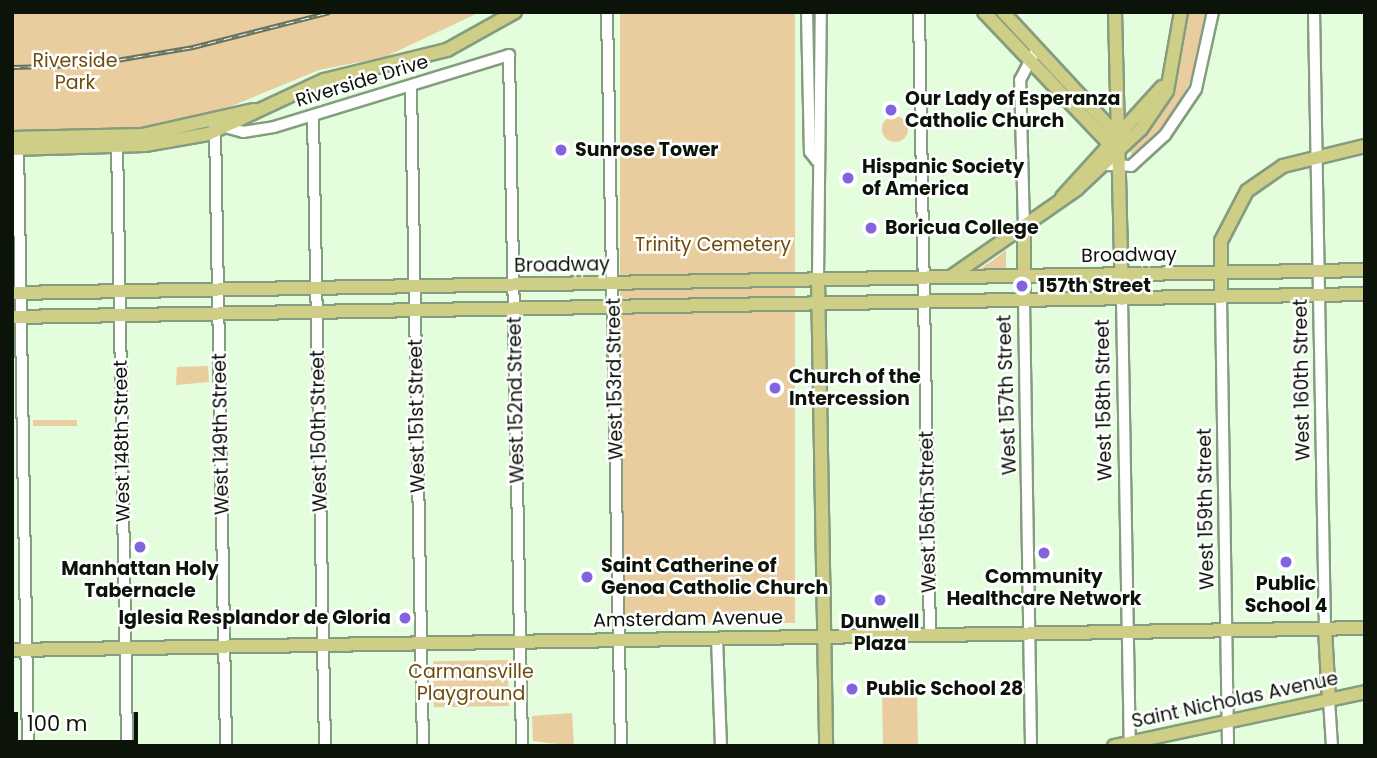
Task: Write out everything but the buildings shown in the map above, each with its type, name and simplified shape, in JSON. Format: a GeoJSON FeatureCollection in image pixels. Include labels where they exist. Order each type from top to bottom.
{"type":"FeatureCollection","features":[{"type":"Feature","properties":{"kind":"main road","name":"Riverside Drive"},"geometry":{"type":"LineString","coordinates":[[15,143],[117,141],[218,127],[324,80],[447,50],[514,12]]}},
{"type":"Feature","properties":{"kind":"main road"},"geometry":{"type":"LineString","coordinates":[[984,12],[1035,54]]}},
{"type":"Feature","properties":{"kind":"main road"},"geometry":{"type":"LineString","coordinates":[[1003,12],[1114,153]]}},
{"type":"Feature","properties":{"kind":"main road","name":"West 158th Street"},"geometry":{"type":"LineString","coordinates":[[1115,12],[1114,153],[1122,299]]}},
{"type":"Feature","properties":{"kind":"main road"},"geometry":{"type":"LineString","coordinates":[[950,278],[1024,228],[1061,198],[1114,153],[1159,106],[1170,76],[1181,12]]}},
{"type":"Feature","properties":{"kind":"main road","name":"West 159th Street"},"geometry":{"type":"LineString","coordinates":[[1221,297],[1225,229],[1247,191],[1283,166],[1365,146]]}},
{"type":"Feature","properties":{"kind":"main road"},"geometry":{"type":"LineString","coordinates":[[1061,198],[1114,153]]}},
{"type":"Feature","properties":{"kind":"main road","name":"West 157th Street"},"geometry":{"type":"LineString","coordinates":[[1024,228],[1024,300]]}},
{"type":"Feature","properties":{"kind":"main road","name":"Broadway"},"geometry":{"type":"LineString","coordinates":[[17,293],[1365,270]]}},
{"type":"Feature","properties":{"kind":"main road"},"geometry":{"type":"LineString","coordinates":[[818,279],[826,746]]}},
{"type":"Feature","properties":{"kind":"main road"},"geometry":{"type":"LineString","coordinates":[[17,317],[1365,294]]}},
{"type":"Feature","properties":{"kind":"main road","name":"Amsterdam Avenue"},"geometry":{"type":"LineString","coordinates":[[12,650],[1365,628]]}},
{"type":"Feature","properties":{"kind":"main road","name":"West 160th Street"},"geometry":{"type":"LineString","coordinates":[[1325,629],[1329,700]]}},
{"type":"Feature","properties":{"kind":"main road","name":"Saint Nicholas Avenue"},"geometry":{"type":"LineString","coordinates":[[1114,746],[1365,692]]}},
{"type":"Feature","properties":{"kind":"street","name":"West 153rd Street"},"geometry":{"type":"LineString","coordinates":[[607,12],[621,746]]}},
{"type":"Feature","properties":{"kind":"street"},"geometry":{"type":"LineString","coordinates":[[807,12],[810,152],[817,161]]}},
{"type":"Feature","properties":{"kind":"street"},"geometry":{"type":"LineString","coordinates":[[818,279],[817,161],[821,12]]}},
{"type":"Feature","properties":{"kind":"street","name":"West 156th Street"},"geometry":{"type":"LineString","coordinates":[[919,12],[930,635]]}},
{"type":"Feature","properties":{"kind":"street"},"geometry":{"type":"LineString","coordinates":[[1114,153],[1131,166],[1165,135],[1196,89],[1213,12]]}},
{"type":"Feature","properties":{"kind":"street","name":"West 160th Street"},"geometry":{"type":"LineString","coordinates":[[1314,12],[1325,629]]}},
{"type":"Feature","properties":{"kind":"street","name":"West 157th Street"},"geometry":{"type":"LineString","coordinates":[[1024,228],[1020,80],[1035,54]]}},
{"type":"Feature","properties":{"kind":"street","name":"Riverside Drive"},"geometry":{"type":"LineString","coordinates":[[218,127],[250,132],[411,87],[509,55]]}},
{"type":"Feature","properties":{"kind":"street","name":"West 152nd Street"},"geometry":{"type":"LineString","coordinates":[[509,55],[522,746]]}},
{"type":"Feature","properties":{"kind":"street","name":"West 151st Street"},"geometry":{"type":"LineString","coordinates":[[411,87],[423,746]]}},
{"type":"Feature","properties":{"kind":"street","name":"West 150th Street"},"geometry":{"type":"LineString","coordinates":[[313,116],[324,746]]}},
{"type":"Feature","properties":{"kind":"street","name":"West 149th Street"},"geometry":{"type":"LineString","coordinates":[[218,127],[226,746]]}},
{"type":"Feature","properties":{"kind":"street","name":"West 148th Street"},"geometry":{"type":"LineString","coordinates":[[117,141],[127,746]]}},
{"type":"Feature","properties":{"kind":"street"},"geometry":{"type":"LineString","coordinates":[[15,143],[29,746]]}},
{"type":"Feature","properties":{"kind":"street","name":"West 159th Street"},"geometry":{"type":"LineString","coordinates":[[1221,297],[1228,746]]}},
{"type":"Feature","properties":{"kind":"street","name":"West 158th Street"},"geometry":{"type":"LineString","coordinates":[[1122,299],[1130,743]]}},
{"type":"Feature","properties":{"kind":"street","name":"West 157th Street"},"geometry":{"type":"LineString","coordinates":[[1024,300],[1033,633],[1031,746]]}},
{"type":"Feature","properties":{"kind":"street"},"geometry":{"type":"LineString","coordinates":[[717,638],[721,746]]}},
{"type":"Feature","properties":{"kind":"street","name":"West 160th Street"},"geometry":{"type":"LineString","coordinates":[[1329,700],[1332,746]]}},
{"type":"Feature","properties":{"kind":"green space","name":"Riverside Park"},"geometry":{"type":"Polygon","coordinates":[[[12,12],[480,12],[385,57],[319,70],[205,117],[144,128],[12,133],[12,12]]]}},
{"type":"Feature","properties":{"kind":"green space","name":"Trinity Cemetery"},"geometry":{"type":"Polygon","coordinates":[[[620,12],[795,12],[795,623],[620,623],[620,12]]]}},
{"type":"Feature","properties":{"kind":"green space"},"geometry":{"type":"Polygon","coordinates":[[[1187,12],[1206,12],[1193,76],[1171,118],[1132,155],[1129,149],[1160,110],[1176,73],[1187,12]]]}},
{"type":"Feature","properties":{"kind":"green space"},"geometry":{"type":"Polygon","coordinates":[[[895,116],[904,120],[908,129],[904,138],[895,142],[886,138],[882,129],[886,120],[895,116]]]}},
{"type":"Feature","properties":{"kind":"green space"},"geometry":{"type":"Polygon","coordinates":[[[1006,250],[1006,268],[979,269],[992,261],[1006,250]]]}},
{"type":"Feature","properties":{"kind":"green space"},"geometry":{"type":"Polygon","coordinates":[[[208,366],[209,382],[176,385],[177,367],[208,366]]]}},
{"type":"Feature","properties":{"kind":"green space"},"geometry":{"type":"Polygon","coordinates":[[[33,420],[77,420],[77,426],[33,426],[33,420]]]}},
{"type":"Feature","properties":{"kind":"green space","name":"Carmansville Playground"},"geometry":{"type":"Polygon","coordinates":[[[508,660],[509,706],[434,707],[433,661],[508,660]]]}},
{"type":"Feature","properties":{"kind":"green space"},"geometry":{"type":"Polygon","coordinates":[[[917,690],[918,746],[883,746],[882,691],[917,690]]]}},
{"type":"Feature","properties":{"kind":"green space"},"geometry":{"type":"Polygon","coordinates":[[[572,713],[574,746],[533,741],[532,716],[572,713]]]}},
{"type":"Feature","properties":{"kind":"railway"},"geometry":{"type":"LineString","coordinates":[[12,67],[87,65],[193,47],[330,12]]}},
{"type":"Feature","properties":{"kind":"place","name":"Our Lady of Esperanza Catholic Church"},"geometry":{"type":"Point","coordinates":[891,110]}},
{"type":"Feature","properties":{"kind":"place","name":"Sunrose Tower"},"geometry":{"type":"Point","coordinates":[561,150]}},
{"type":"Feature","properties":{"kind":"place","name":"Hispanic Society of America"},"geometry":{"type":"Point","coordinates":[848,178]}},
{"type":"Feature","properties":{"kind":"place","name":"Boricua College"},"geometry":{"type":"Point","coordinates":[871,228]}},
{"type":"Feature","properties":{"kind":"place","name":"157th Street"},"geometry":{"type":"Point","coordinates":[1022,286]}},
{"type":"Feature","properties":{"kind":"place","name":"Church of the Intercession"},"geometry":{"type":"Point","coordinates":[775,388]}},
{"type":"Feature","properties":{"kind":"place","name":"Manhattan Holy Tabernacle"},"geometry":{"type":"Point","coordinates":[140,547]}},
{"type":"Feature","properties":{"kind":"place","name":"Community Healthcare Network"},"geometry":{"type":"Point","coordinates":[1044,553]}},
{"type":"Feature","properties":{"kind":"place","name":"Public School 4"},"geometry":{"type":"Point","coordinates":[1286,562]}},
{"type":"Feature","properties":{"kind":"place","name":"Saint Catherine of Genoa Catholic Church"},"geometry":{"type":"Point","coordinates":[587,577]}},
{"type":"Feature","properties":{"kind":"place","name":"Dunwell Plaza"},"geometry":{"type":"Point","coordinates":[880,600]}},
{"type":"Feature","properties":{"kind":"place","name":"Iglesia Resplandor de Gloria"},"geometry":{"type":"Point","coordinates":[405,618]}},
{"type":"Feature","properties":{"kind":"place","name":"Public School 28"},"geometry":{"type":"Point","coordinates":[852,689]}}]}
